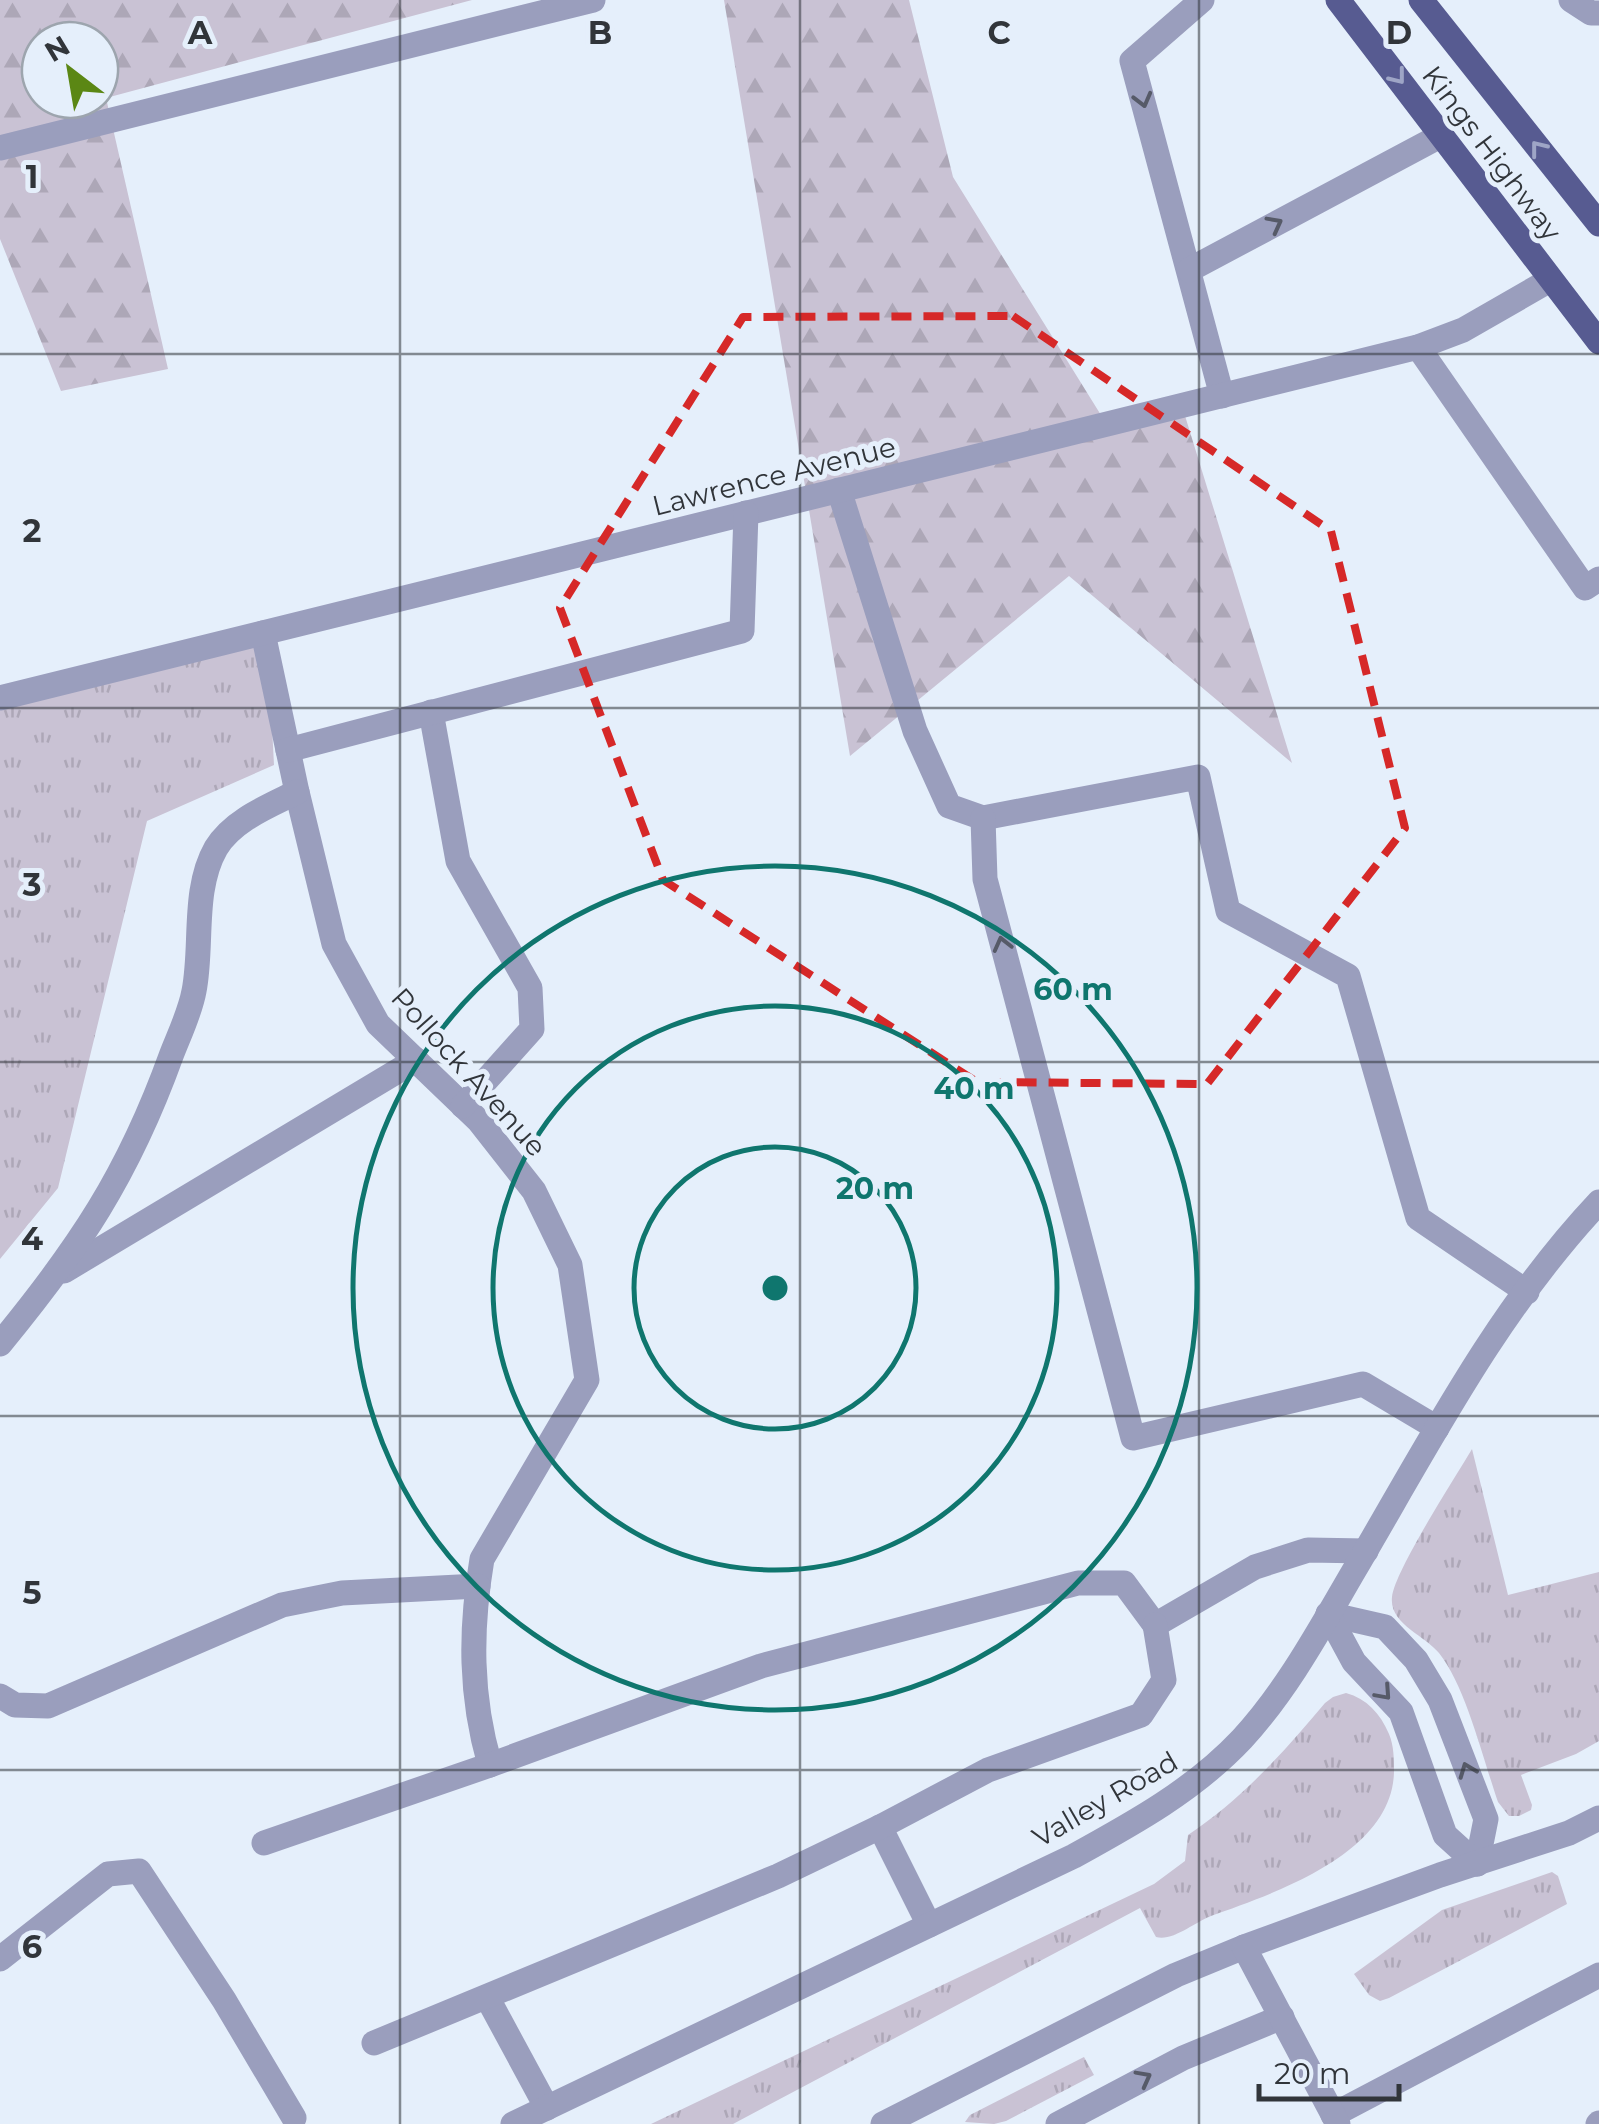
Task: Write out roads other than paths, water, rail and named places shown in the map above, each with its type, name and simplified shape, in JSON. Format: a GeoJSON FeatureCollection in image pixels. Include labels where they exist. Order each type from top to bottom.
{"type":"FeatureCollection","features":[{"type":"Feature","properties":{"kind":"main road","name":"Kings Highway"},"geometry":{"type":"LineString","coordinates":[[1338,0],[1599,342]]}},
{"type":"Feature","properties":{"kind":"main road","name":"Kings Highway"},"geometry":{"type":"LineString","coordinates":[[1421,0],[1599,224]]}},
{"type":"Feature","properties":{"kind":"street"},"geometry":{"type":"LineString","coordinates":[[0,148],[593,0]]}},
{"type":"Feature","properties":{"kind":"street"},"geometry":{"type":"LineString","coordinates":[[1202,0],[1132,61],[1222,396]]}},
{"type":"Feature","properties":{"kind":"street"},"geometry":{"type":"LineString","coordinates":[[1572,0],[1591,13],[1599,13]]}},
{"type":"Feature","properties":{"kind":"street"},"geometry":{"type":"LineString","coordinates":[[1189,270],[1442,135]]}},
{"type":"Feature","properties":{"kind":"street","name":"Lawrence Avenue"},"geometry":{"type":"LineString","coordinates":[[0,698],[1418,348],[1463,330],[1550,280]]}},
{"type":"Feature","properties":{"kind":"street"},"geometry":{"type":"LineString","coordinates":[[1418,348],[1585,588],[1599,579]]}},
{"type":"Feature","properties":{"kind":"street"},"geometry":{"type":"LineString","coordinates":[[839,490],[914,731],[949,806],[983,818],[1198,777],[1228,911],[1348,976],[1418,1218],[1527,1292]]}},
{"type":"Feature","properties":{"kind":"street"},"geometry":{"type":"LineString","coordinates":[[288,750],[742,630],[746,514]]}},
{"type":"Feature","properties":{"kind":"street","name":"Pollock Avenue"},"geometry":{"type":"LineString","coordinates":[[264,633],[334,944],[378,1024],[480,1121],[534,1191],[570,1264],[587,1380],[482,1560],[472,1620],[477,1721],[490,1765]]}},
{"type":"Feature","properties":{"kind":"street"},"geometry":{"type":"LineString","coordinates":[[430,712],[458,862],[530,988],[532,1029],[464,1106]]}},
{"type":"Feature","properties":{"kind":"street"},"geometry":{"type":"LineString","coordinates":[[0,1344],[56,1277],[118,1182],[149,1117],[194,993],[204,882],[215,850],[229,831],[297,792]]}},
{"type":"Feature","properties":{"kind":"street"},"geometry":{"type":"LineString","coordinates":[[983,818],[985,879],[1133,1438],[1363,1384],[1437,1428]]}},
{"type":"Feature","properties":{"kind":"street"},"geometry":{"type":"LineString","coordinates":[[56,1277],[416,1060]]}},
{"type":"Feature","properties":{"kind":"street","name":"Valley Road"},"geometry":{"type":"LineString","coordinates":[[513,2124],[1074,1856],[1190,1787],[1244,1737],[1300,1663],[1437,1428],[1527,1292],[1599,1202]]}},
{"type":"Feature","properties":{"kind":"street"},"geometry":{"type":"LineString","coordinates":[[1156,1625],[1255,1567],[1308,1550],[1366,1551]]}},
{"type":"Feature","properties":{"kind":"street"},"geometry":{"type":"LineString","coordinates":[[264,1842],[761,1666],[1078,1584],[1124,1583],[1156,1625],[1164,1680],[1141,1715],[988,1770],[778,1876],[374,2043]]}},
{"type":"Feature","properties":{"kind":"street"},"geometry":{"type":"LineString","coordinates":[[0,1696],[15,1705],[48,1706],[282,1606],[342,1592],[478,1586]]}},
{"type":"Feature","properties":{"kind":"street"},"geometry":{"type":"LineString","coordinates":[[1328,1614],[1385,1627],[1416,1660],[1440,1700],[1486,1819],[1477,1864]]}},
{"type":"Feature","properties":{"kind":"street"},"geometry":{"type":"LineString","coordinates":[[1328,1614],[1354,1662],[1401,1712],[1445,1835],[1477,1864]]}},
{"type":"Feature","properties":{"kind":"street"},"geometry":{"type":"LineString","coordinates":[[883,2124],[1176,1975],[1244,1947],[1569,1833],[1599,1818]]}},
{"type":"Feature","properties":{"kind":"street"},"geometry":{"type":"LineString","coordinates":[[880,1827],[929,1926]]}},
{"type":"Feature","properties":{"kind":"street"},"geometry":{"type":"LineString","coordinates":[[0,1959],[108,1874],[139,1871],[224,2000],[293,2122]]}},
{"type":"Feature","properties":{"kind":"street"},"geometry":{"type":"LineString","coordinates":[[1244,1947],[1335,2120],[1599,1975]]}},
{"type":"Feature","properties":{"kind":"street"},"geometry":{"type":"LineString","coordinates":[[487,1997],[547,2108]]}},
{"type":"Feature","properties":{"kind":"street"},"geometry":{"type":"LineString","coordinates":[[1058,2124],[1182,2058],[1282,2017]]}}]}
